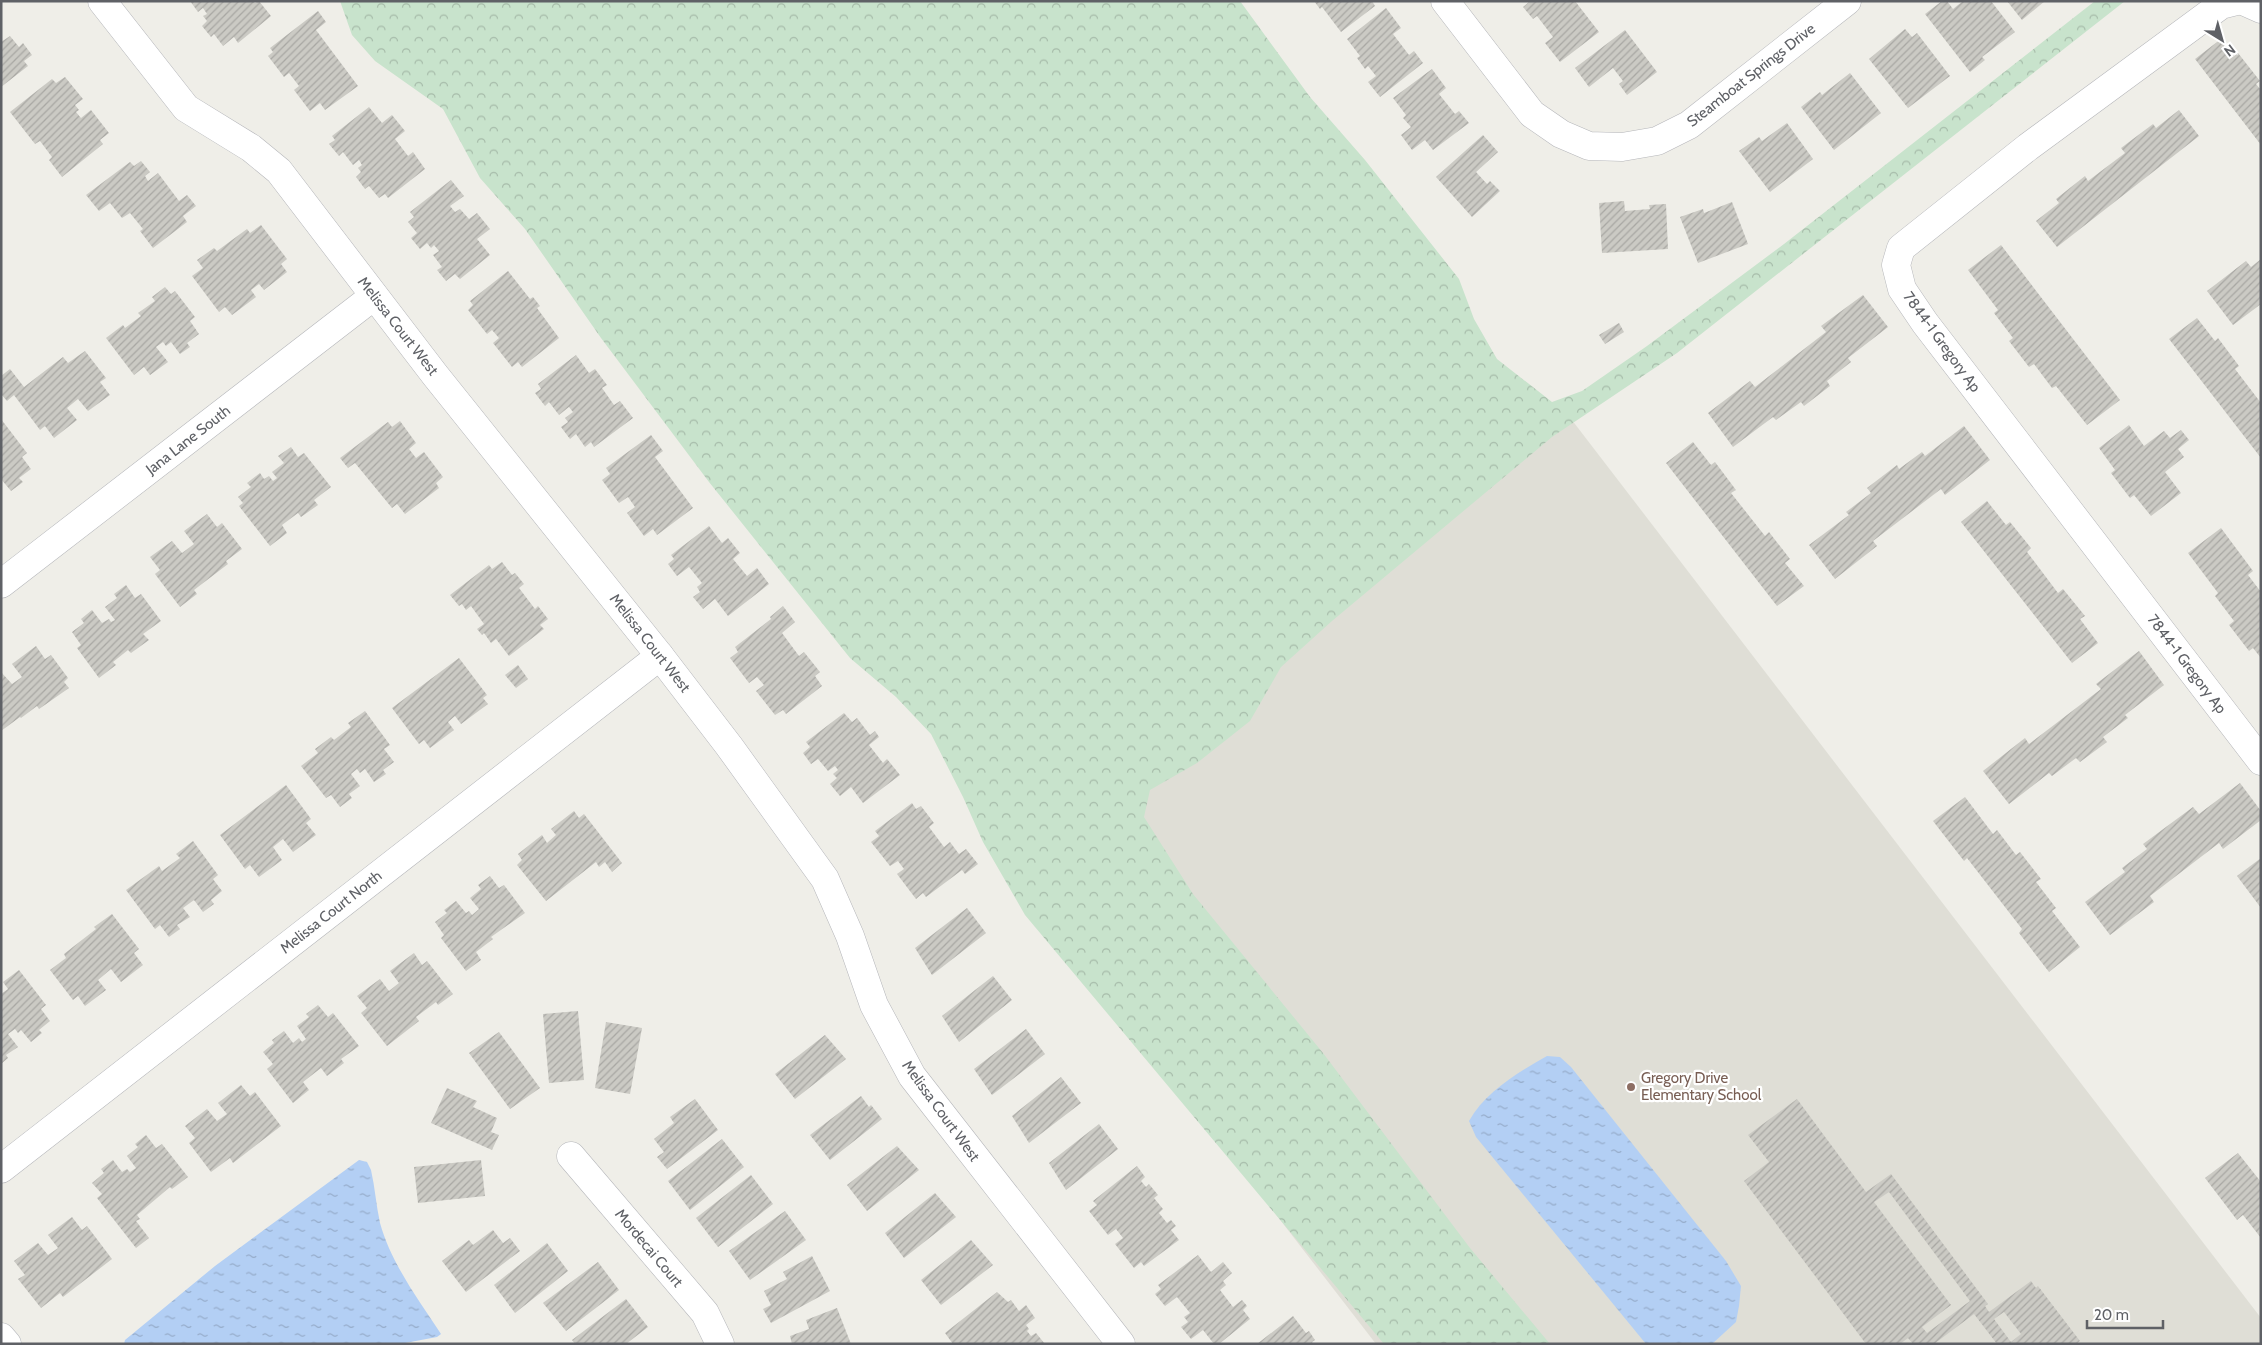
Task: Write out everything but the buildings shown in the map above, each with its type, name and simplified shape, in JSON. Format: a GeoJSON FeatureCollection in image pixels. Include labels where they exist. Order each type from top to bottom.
{"type":"FeatureCollection","features":[{"type":"Feature","properties":{"kind":"street","name":"Melissa Court West"},"geometry":{"type":"LineString","coordinates":[[102,1],[186,108],[251,148],[279,171],[374,296],[660,656],[729,746],[825,879],[850,936],[874,1005],[912,1076],[1121,1344]]}},
{"type":"Feature","properties":{"kind":"street","name":"Steamboat Springs Drive"},"geometry":{"type":"LineString","coordinates":[[1445,1],[1532,114],[1561,134],[1589,146],[1622,147],[1657,141],[1689,125],[1847,1]]}},
{"type":"Feature","properties":{"kind":"street","name":"7844-1 Gregory Ap"},"geometry":{"type":"LineString","coordinates":[[2237,1],[2221,5],[2028,147],[1900,248],[1896,265],[1902,289],[1925,323],[2261,761]]}},
{"type":"Feature","properties":{"kind":"street"},"geometry":{"type":"LineString","coordinates":[[2243,1],[2261,9]]}},
{"type":"Feature","properties":{"kind":"street","name":"Jana Lane South"},"geometry":{"type":"LineString","coordinates":[[1,584],[374,296]]}},
{"type":"Feature","properties":{"kind":"street","name":"Melissa Court North"},"geometry":{"type":"LineString","coordinates":[[1,1169],[660,656]]}},
{"type":"Feature","properties":{"kind":"street","name":"Mordecai Court"},"geometry":{"type":"LineString","coordinates":[[571,1156],[705,1313],[720,1344]]}},
{"type":"Feature","properties":{"kind":"street"},"geometry":{"type":"LineString","coordinates":[[1,1337],[7,1344]]}},
{"type":"Feature","properties":{"kind":"shaded area","name":"Gregory Drive Elementary School"},"geometry":{"type":"Polygon","coordinates":[[[1565,411],[2261,1318],[2261,1344],[1376,1344],[999,856],[1565,411]]]}},
{"type":"Feature","properties":{"kind":"green space"},"geometry":{"type":"Polygon","coordinates":[[[340,1],[1240,1],[1310,97],[1365,160],[1459,279],[1474,319],[1497,359],[1552,402],[1582,391],[1647,346],[1784,244],[2095,1],[2125,1],[1677,353],[1552,437],[1332,621],[1281,667],[1250,721],[1197,763],[1150,790],[1144,817],[1193,894],[1323,1053],[1470,1248],[1550,1344],[1384,1344],[1025,915],[983,842],[963,797],[931,734],[896,697],[850,658],[709,482],[601,338],[525,229],[480,178],[443,109],[375,61],[352,35],[340,1]]]}},
{"type":"Feature","properties":{"kind":"water"},"geometry":{"type":"Polygon","coordinates":[[[1547,1056],[1560,1057],[1571,1067],[1726,1261],[1741,1286],[1736,1322],[1712,1344],[1646,1344],[1476,1137],[1469,1121],[1484,1101],[1514,1076],[1547,1056]]]}},
{"type":"Feature","properties":{"kind":"water"},"geometry":{"type":"Polygon","coordinates":[[[359,1160],[367,1162],[371,1170],[380,1223],[391,1252],[406,1280],[441,1334],[437,1337],[405,1343],[124,1344],[125,1340],[215,1266],[359,1160]]]}},
{"type":"Feature","properties":{"kind":"place","name":"Gregory Drive Elementary School"},"geometry":{"type":"Point","coordinates":[1631,1087]}}]}
